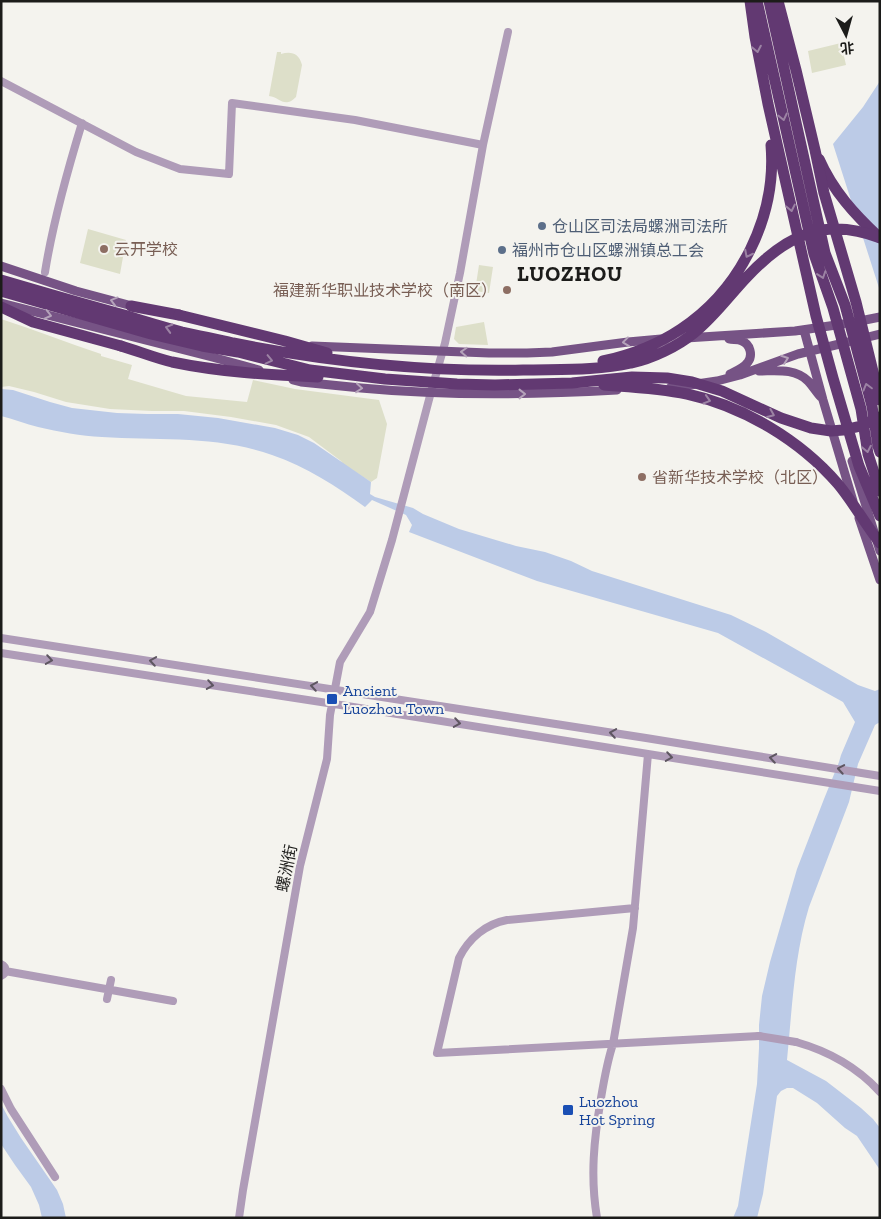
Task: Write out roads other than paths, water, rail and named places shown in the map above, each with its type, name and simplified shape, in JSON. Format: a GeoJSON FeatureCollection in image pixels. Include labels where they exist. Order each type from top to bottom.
{"type":"FeatureCollection","features":[{"type":"Feature","properties":{"kind":"highway"},"geometry":{"type":"LineString","coordinates":[[750,1],[768,104],[824,347],[859,466],[880,516]]}},
{"type":"Feature","properties":{"kind":"highway"},"geometry":{"type":"LineString","coordinates":[[757,1],[814,254],[833,308],[861,409],[868,454],[880,490]]}},
{"type":"Feature","properties":{"kind":"highway"},"geometry":{"type":"LineString","coordinates":[[770,1],[825,253],[844,305],[872,406],[880,452]]}},
{"type":"Feature","properties":{"kind":"highway"},"geometry":{"type":"LineString","coordinates":[[778,1],[824,193],[856,302],[880,400]]}},
{"type":"Feature","properties":{"kind":"highway"},"geometry":{"type":"LineString","coordinates":[[529,370],[596,362],[632,353],[680,330],[716,299],[750,252],[767,204],[772,161],[768,104]]}},
{"type":"Feature","properties":{"kind":"highway"},"geometry":{"type":"LineString","coordinates":[[815,150],[829,180],[844,201],[861,221],[880,238]]}},
{"type":"Feature","properties":{"kind":"highway"},"geometry":{"type":"LineString","coordinates":[[1,280],[183,332],[273,351],[325,359],[415,368],[490,371],[572,370],[603,368],[633,363],[679,343],[694,333],[718,311],[746,277],[764,260],[780,247],[796,238],[814,231],[837,228],[863,232],[880,238]]}},
{"type":"Feature","properties":{"kind":"highway"},"geometry":{"type":"LineString","coordinates":[[1,291],[175,340],[238,352],[310,370],[457,384],[495,385],[572,383],[632,377],[667,378],[681,380],[722,392],[803,426],[831,431],[853,428],[880,417]]}},
{"type":"Feature","properties":{"kind":"highway"},"geometry":{"type":"LineString","coordinates":[[131,306],[180,315],[285,341],[358,362]]}},
{"type":"Feature","properties":{"kind":"highway"},"geometry":{"type":"LineString","coordinates":[[1,307],[33,322],[171,361],[216,369],[285,375],[359,376]]}},
{"type":"Feature","properties":{"kind":"highway"},"geometry":{"type":"LineString","coordinates":[[572,383],[650,388],[688,394],[727,407],[752,418],[786,438],[829,475],[880,542]]}},
{"type":"Feature","properties":{"kind":"main road"},"geometry":{"type":"LineString","coordinates":[[1,266],[76,291],[184,320],[309,346],[489,353],[542,353],[628,342],[814,329],[880,317]]}},
{"type":"Feature","properties":{"kind":"main road"},"geometry":{"type":"LineString","coordinates":[[1,303],[212,357],[301,382],[431,392],[507,394],[672,388],[717,381],[810,350],[880,334]]}},
{"type":"Feature","properties":{"kind":"main road"},"geometry":{"type":"LineString","coordinates":[[814,329],[849,452],[880,551]]}},
{"type":"Feature","properties":{"kind":"main road"},"geometry":{"type":"LineString","coordinates":[[804,330],[845,477],[880,580]]}},
{"type":"Feature","properties":{"kind":"main road"},"geometry":{"type":"LineString","coordinates":[[698,337],[742,341],[749,348],[750,357],[746,364],[717,381]]}},
{"type":"Feature","properties":{"kind":"main road"},"geometry":{"type":"LineString","coordinates":[[751,371],[784,371],[797,374],[808,381],[823,400]]}},
{"type":"Feature","properties":{"kind":"street","name":"螺洲街"},"geometry":{"type":"LineString","coordinates":[[239,1218],[295,891],[327,759],[332,704],[340,662],[370,612],[394,534],[443,351],[460,272],[483,146],[508,32]]}},
{"type":"Feature","properties":{"kind":"street"},"geometry":{"type":"LineString","coordinates":[[1,81],[136,152],[180,169],[228,174],[232,103],[355,120],[483,146]]}},
{"type":"Feature","properties":{"kind":"street"},"geometry":{"type":"LineString","coordinates":[[45,272],[60,200],[82,123]]}},
{"type":"Feature","properties":{"kind":"street"},"geometry":{"type":"LineString","coordinates":[[1,638],[880,776]]}},
{"type":"Feature","properties":{"kind":"street"},"geometry":{"type":"LineString","coordinates":[[1,653],[880,791]]}},
{"type":"Feature","properties":{"kind":"street"},"geometry":{"type":"LineString","coordinates":[[597,1218],[593,1172],[594,1144],[608,1059],[613,1044],[635,908],[648,754]]}},
{"type":"Feature","properties":{"kind":"street"},"geometry":{"type":"LineString","coordinates":[[635,908],[507,920],[496,923],[480,932],[467,944],[459,958],[437,1053],[759,1036],[796,1042],[815,1048],[840,1060],[863,1076],[880,1092]]}},
{"type":"Feature","properties":{"kind":"street"},"geometry":{"type":"LineString","coordinates":[[3,971],[173,1001]]}},
{"type":"Feature","properties":{"kind":"street"},"geometry":{"type":"LineString","coordinates":[[107,999],[111,980]]}},
{"type":"Feature","properties":{"kind":"street"},"geometry":{"type":"LineString","coordinates":[[1,1089],[11,1109],[55,1177]]}},
{"type":"Feature","properties":{"kind":"water"},"geometry":{"type":"Polygon","coordinates":[[[880,81],[880,291],[833,144],[863,107],[880,81]]]}},
{"type":"Feature","properties":{"kind":"water"},"geometry":{"type":"Polygon","coordinates":[[[1,389],[13,390],[72,408],[117,413],[178,414],[218,418],[275,428],[298,435],[314,443],[371,482],[370,494],[375,497],[413,508],[459,529],[516,546],[545,552],[592,571],[731,615],[766,632],[858,685],[875,691],[880,689],[880,722],[875,725],[858,764],[849,802],[809,907],[804,926],[794,983],[787,1060],[826,1081],[873,1119],[880,1128],[880,1170],[857,1136],[817,1103],[793,1088],[787,1088],[777,1096],[763,1194],[757,1218],[733,1218],[738,1206],[757,1084],[762,996],[797,869],[855,722],[843,702],[718,633],[537,581],[409,532],[412,525],[406,515],[372,500],[365,507],[321,478],[297,465],[272,455],[230,444],[70,434],[38,427],[1,416],[1,389]]]}},
{"type":"Feature","properties":{"kind":"water"},"geometry":{"type":"Polygon","coordinates":[[[1,1104],[21,1138],[57,1190],[66,1218],[42,1218],[39,1205],[31,1187],[1,1144],[1,1104]]]}},
{"type":"Feature","properties":{"kind":"place","name":"仓山区司法局螺洲司法所"},"geometry":{"type":"Point","coordinates":[542,226]}},
{"type":"Feature","properties":{"kind":"place","name":"云开学校"},"geometry":{"type":"Point","coordinates":[104,249]}},
{"type":"Feature","properties":{"kind":"place","name":"福州市仓山区螺洲镇总工会"},"geometry":{"type":"Point","coordinates":[502,250]}},
{"type":"Feature","properties":{"kind":"place","name":"福建新华职业技术学校（南区）"},"geometry":{"type":"Point","coordinates":[507,290]}},
{"type":"Feature","properties":{"kind":"place","name":"省新华技术学校（北区）"},"geometry":{"type":"Point","coordinates":[642,477]}},
{"type":"Feature","properties":{"kind":"place","name":"Ancient Luozhou Town"},"geometry":{"type":"Point","coordinates":[332,699]}},
{"type":"Feature","properties":{"kind":"place","name":"Luozhou Hot Spring"},"geometry":{"type":"Point","coordinates":[568,1110]}},
{"type":"Feature","properties":{"kind":"district","name":"LUOZHOU"},"geometry":{"type":"Point","coordinates":[570,274]}}]}
